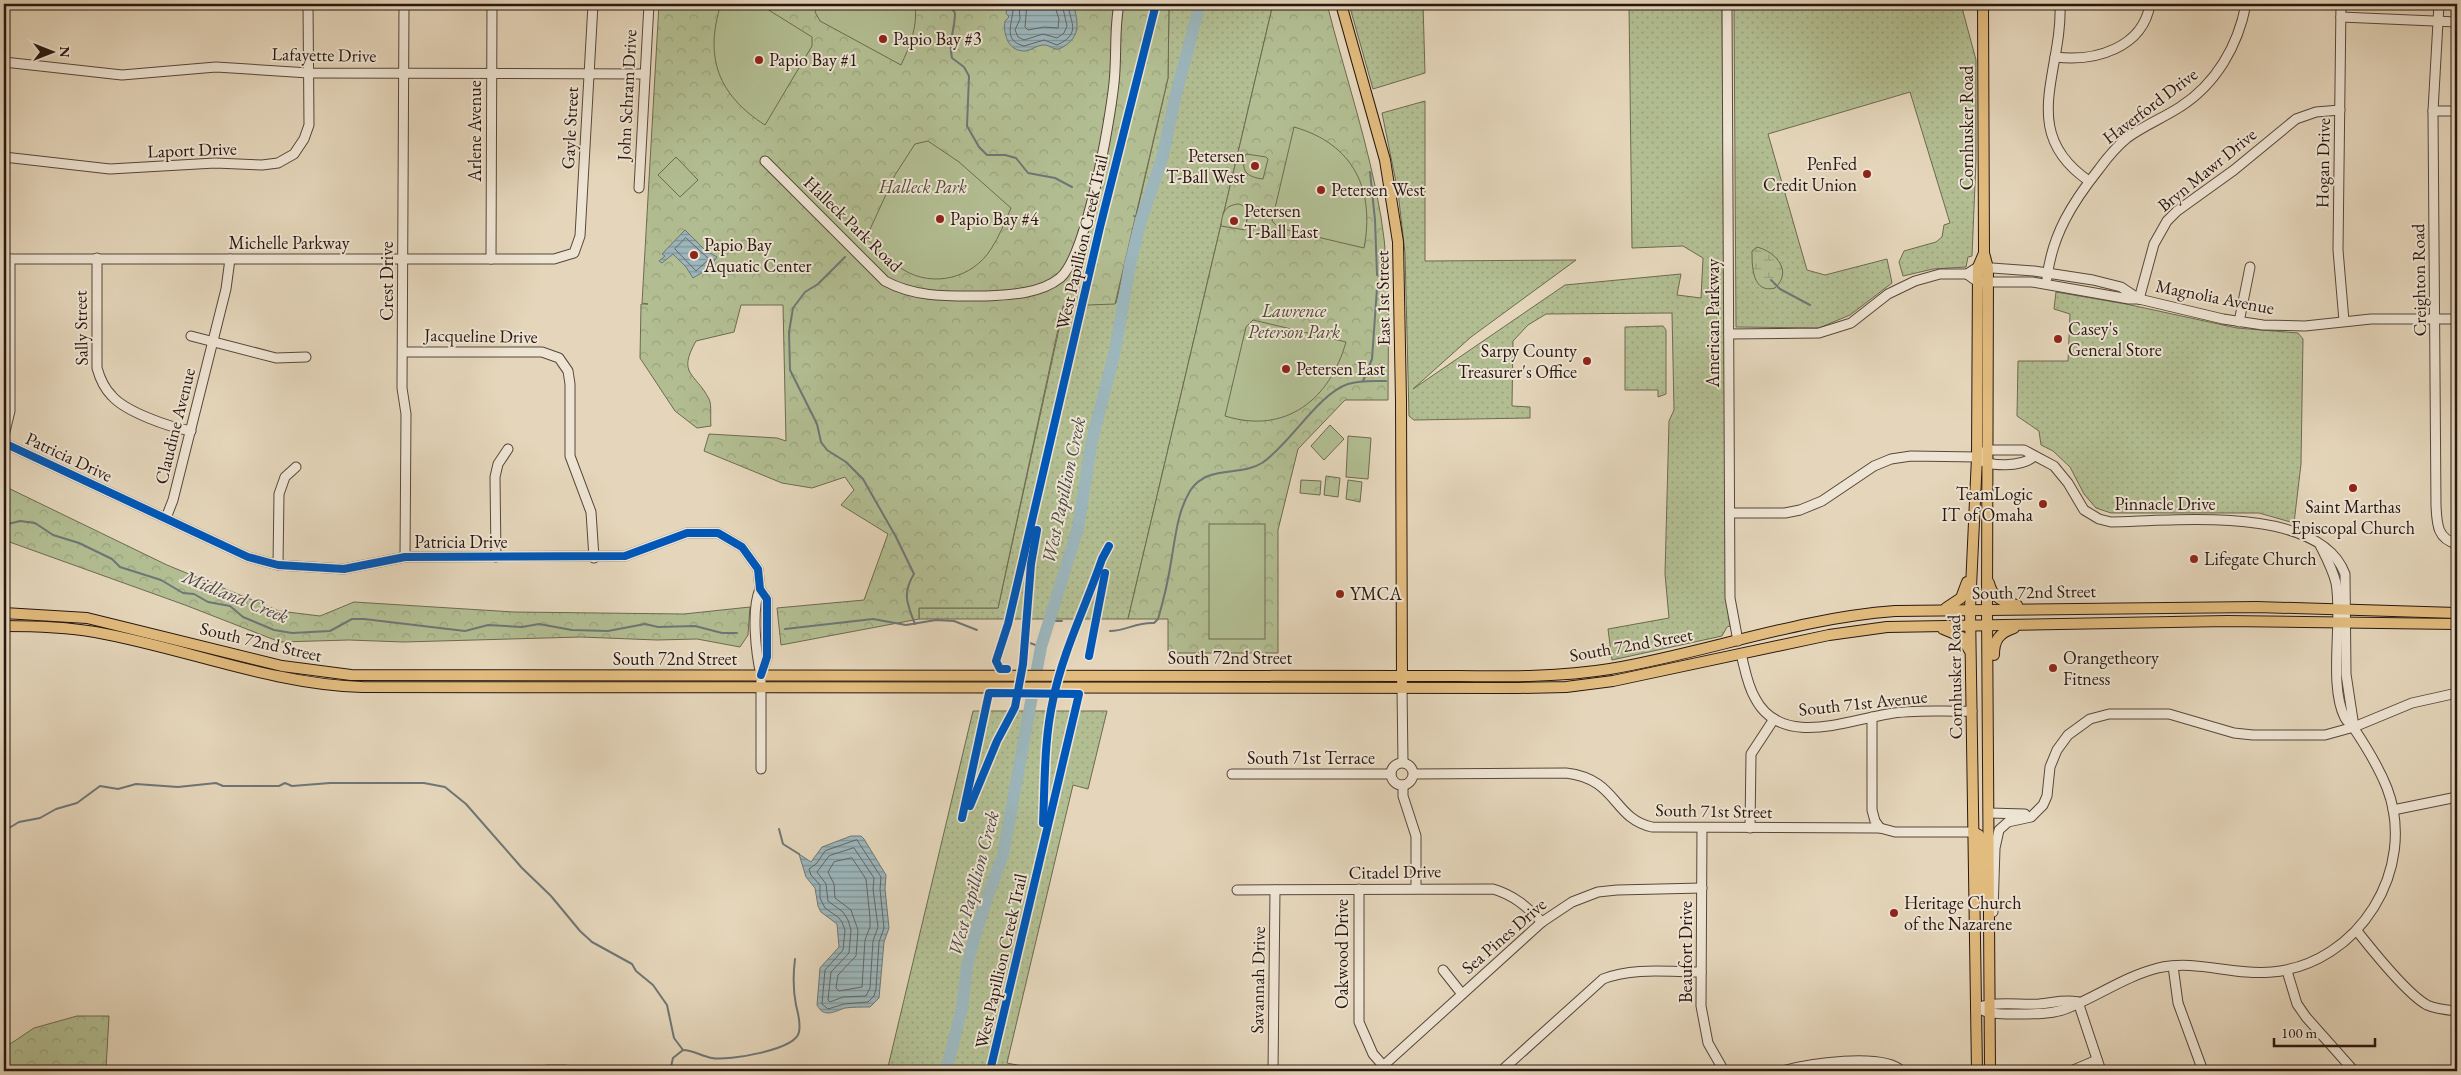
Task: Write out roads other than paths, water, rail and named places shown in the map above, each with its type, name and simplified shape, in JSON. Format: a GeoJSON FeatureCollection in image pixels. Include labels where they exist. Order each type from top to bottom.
{"type":"FeatureCollection","features":[{"type":"Feature","properties":{"kind":"main road","name":"East 1st Street"},"geometry":{"type":"LineString","coordinates":[[1341,4],[1385,160],[1398,242],[1402,400],[1402,688]]}},
{"type":"Feature","properties":{"kind":"main road","name":"Cornhusker Road"},"geometry":{"type":"LineString","coordinates":[[1983,4],[1983,282],[1988,450],[1988,948],[1990,1071]]}},
{"type":"Feature","properties":{"kind":"main road","name":"Cornhusker Road"},"geometry":{"type":"LineString","coordinates":[[1977,1071],[1970,609],[1983,282]]}},
{"type":"Feature","properties":{"kind":"main road"},"geometry":{"type":"LineString","coordinates":[[1943,610],[1954,605],[1961,598],[1971,569]]}},
{"type":"Feature","properties":{"kind":"main road"},"geometry":{"type":"LineString","coordinates":[[1987,570],[1990,587],[1996,597],[2005,602],[2035,608]]}},
{"type":"Feature","properties":{"kind":"main road","name":"South 72nd Street"},"geometry":{"type":"LineString","coordinates":[[4,613],[87,618],[282,666],[331,673],[1402,676],[1546,674],[1590,671],[1876,612],[2186,606],[2457,613]]}},
{"type":"Feature","properties":{"kind":"main road"},"geometry":{"type":"LineString","coordinates":[[1741,654],[1750,645],[1801,633],[1835,619]]}},
{"type":"Feature","properties":{"kind":"main road","name":"South 72nd Street"},"geometry":{"type":"LineString","coordinates":[[4,626],[57,627],[97,632],[281,678],[332,686],[1402,688],[1566,687],[1613,681],[1849,632],[1887,628],[2236,621],[2457,624]]}},
{"type":"Feature","properties":{"kind":"main road"},"geometry":{"type":"LineString","coordinates":[[1989,813],[1994,784],[1994,646],[2002,633],[2021,625]]}},
{"type":"Feature","properties":{"kind":"main road"},"geometry":{"type":"LineString","coordinates":[[1932,626],[1953,632],[1962,638],[1969,648],[1971,658]]}},
{"type":"Feature","properties":{"kind":"main road"},"geometry":{"type":"LineString","coordinates":[[1657,672],[1678,663],[1733,649],[1738,645],[1738,641]]}},
{"type":"Feature","properties":{"kind":"main road"},"geometry":{"type":"LineString","coordinates":[[1973,832],[1981,840],[1982,897],[1988,948]]}},
{"type":"Feature","properties":{"kind":"street","name":"Laport Drive"},"geometry":{"type":"LineString","coordinates":[[4,157],[110,169],[175,164],[262,165],[278,163],[294,154],[304,139],[308,125],[308,4]]}},
{"type":"Feature","properties":{"kind":"street","name":"Crest Drive"},"geometry":{"type":"LineString","coordinates":[[404,4],[402,388],[406,420],[405,557]]}},
{"type":"Feature","properties":{"kind":"street","name":"Arlene Avenue"},"geometry":{"type":"LineString","coordinates":[[491,259],[492,4]]}},
{"type":"Feature","properties":{"kind":"street","name":"Gayle Street"},"geometry":{"type":"LineString","coordinates":[[574,253],[580,236],[593,4]]}},
{"type":"Feature","properties":{"kind":"street","name":"John Schram Drive"},"geometry":{"type":"LineString","coordinates":[[639,188],[649,4]]}},
{"type":"Feature","properties":{"kind":"street","name":"Halleck Park Road"},"geometry":{"type":"LineString","coordinates":[[765,161],[885,281],[913,293],[969,296],[1019,294],[1052,283],[1062,276],[1071,264],[1090,211],[1113,93],[1119,4]]}},
{"type":"Feature","properties":{"kind":"street","name":"American Parkway"},"geometry":{"type":"LineString","coordinates":[[1727,4],[1730,598],[1738,641]]}},
{"type":"Feature","properties":{"kind":"street"},"geometry":{"type":"LineString","coordinates":[[2060,4],[2059,35],[2048,102],[2049,131],[2064,160],[2089,181]]}},
{"type":"Feature","properties":{"kind":"street"},"geometry":{"type":"LineString","coordinates":[[2055,57],[2073,60],[2088,58],[2116,48],[2140,32],[2148,18],[2150,4]]}},
{"type":"Feature","properties":{"kind":"street","name":"Haverford Drive"},"geometry":{"type":"LineString","coordinates":[[2047,285],[2052,248],[2064,217],[2089,181],[2126,139],[2179,108],[2205,86],[2220,68],[2233,46],[2246,4]]}},
{"type":"Feature","properties":{"kind":"street","name":"Hogan Drive"},"geometry":{"type":"LineString","coordinates":[[2341,4],[2338,250],[2344,322]]}},
{"type":"Feature","properties":{"kind":"street","name":"Creighton Road"},"geometry":{"type":"LineString","coordinates":[[2439,4],[2433,111],[2437,528],[2443,538],[2457,544]]}},
{"type":"Feature","properties":{"kind":"street"},"geometry":{"type":"LineString","coordinates":[[2341,17],[2457,22]]}},
{"type":"Feature","properties":{"kind":"street","name":"Lafayette Drive"},"geometry":{"type":"LineString","coordinates":[[4,62],[122,75],[216,67],[309,73],[589,72],[645,74]]}},
{"type":"Feature","properties":{"kind":"street","name":"Bryn Mawr Drive"},"geometry":{"type":"LineString","coordinates":[[2139,299],[2154,244],[2167,221],[2176,212],[2234,170],[2296,119],[2316,112],[2340,110]]}},
{"type":"Feature","properties":{"kind":"street"},"geometry":{"type":"LineString","coordinates":[[2433,111],[2457,111]]}},
{"type":"Feature","properties":{"kind":"street","name":"Michelle Parkway"},"geometry":{"type":"LineString","coordinates":[[7,259],[554,259],[574,253]]}},
{"type":"Feature","properties":{"kind":"street","name":"Sally Street"},"geometry":{"type":"LineString","coordinates":[[97,258],[97,368],[101,381],[112,397],[134,410],[162,422],[191,431]]}},
{"type":"Feature","properties":{"kind":"street"},"geometry":{"type":"LineString","coordinates":[[4,436],[10,411],[7,259]]}},
{"type":"Feature","properties":{"kind":"street","name":"Claudine Avenue"},"geometry":{"type":"LineString","coordinates":[[166,518],[173,500],[213,342],[226,289],[230,259]]}},
{"type":"Feature","properties":{"kind":"street"},"geometry":{"type":"LineString","coordinates":[[2239,322],[2250,267]]}},
{"type":"Feature","properties":{"kind":"street"},"geometry":{"type":"LineString","coordinates":[[1729,334],[1819,333],[1851,323],[1888,294],[1915,281],[1940,274],[1966,274],[1983,268]]}},
{"type":"Feature","properties":{"kind":"street","name":"Magnolia Avenue"},"geometry":{"type":"LineString","coordinates":[[1983,268],[2048,273],[2121,287],[2139,299]]}},
{"type":"Feature","properties":{"kind":"street"},"geometry":{"type":"LineString","coordinates":[[1966,274],[1983,282]]}},
{"type":"Feature","properties":{"kind":"street","name":"Magnolia Avenue"},"geometry":{"type":"LineString","coordinates":[[1983,282],[2047,285],[2129,299],[2139,299],[2239,322],[2263,325],[2305,326],[2344,322],[2457,319]]}},
{"type":"Feature","properties":{"kind":"street"},"geometry":{"type":"LineString","coordinates":[[191,336],[276,358],[306,357]]}},
{"type":"Feature","properties":{"kind":"street","name":"Jacqueline Drive"},"geometry":{"type":"LineString","coordinates":[[403,352],[542,352],[558,358],[565,366],[570,378],[570,456],[591,512],[594,558]]}},
{"type":"Feature","properties":{"kind":"street","name":"Patricia Drive"},"geometry":{"type":"LineString","coordinates":[[4,443],[248,557],[278,565],[344,568],[405,557],[594,558],[625,556],[688,533],[718,533],[742,547],[758,569],[760,589],[767,599],[767,657],[761,675],[761,769]]}},
{"type":"Feature","properties":{"kind":"street"},"geometry":{"type":"LineString","coordinates":[[496,557],[495,477],[498,464],[508,449]]}},
{"type":"Feature","properties":{"kind":"street"},"geometry":{"type":"LineString","coordinates":[[1730,513],[1784,513],[1800,510],[1822,501],[1874,466],[1891,459],[1911,456],[1976,457],[1988,450]]}},
{"type":"Feature","properties":{"kind":"street","name":"Pinnacle Drive"},"geometry":{"type":"LineString","coordinates":[[1988,450],[2024,450],[2054,466],[2068,483],[2084,510],[2099,519],[2111,522],[2196,520],[2263,523],[2297,532],[2320,545],[2333,573],[2342,610],[2339,689],[2345,718],[2354,727],[2383,780],[2393,810],[2396,830],[2395,854],[2388,879],[2375,908],[2357,931],[2332,951],[2311,962],[2287,971],[2255,973],[2206,966],[2173,966],[2146,972],[2078,1002],[2068,1009],[2051,1012],[1989,1009]]}},
{"type":"Feature","properties":{"kind":"street"},"geometry":{"type":"LineString","coordinates":[[1976,457],[1988,464],[2025,463],[2034,456]]}},
{"type":"Feature","properties":{"kind":"street"},"geometry":{"type":"LineString","coordinates":[[278,565],[279,494],[285,477],[296,467]]}},
{"type":"Feature","properties":{"kind":"street","name":"South 71st Avenue"},"geometry":{"type":"LineString","coordinates":[[1741,654],[1750,688],[1756,700],[1774,719],[1794,727],[1809,729],[1896,713],[1972,711]]}},
{"type":"Feature","properties":{"kind":"street"},"geometry":{"type":"LineString","coordinates":[[1402,688],[1403,762]]}},
{"type":"Feature","properties":{"kind":"street"},"geometry":{"type":"LineString","coordinates":[[1988,948],[1994,897],[1996,836],[2000,827],[2006,823],[2025,819],[2036,812],[2046,800],[2050,767],[2062,743],[2084,722],[2102,715],[2169,714],[2222,731],[2252,735],[2325,735],[2354,727],[2412,703],[2457,693]]}},
{"type":"Feature","properties":{"kind":"street"},"geometry":{"type":"LineString","coordinates":[[1872,717],[1872,810],[1875,821],[1880,828]]}},
{"type":"Feature","properties":{"kind":"street"},"geometry":{"type":"LineString","coordinates":[[1750,828],[1750,760],[1754,748],[1774,719]]}},
{"type":"Feature","properties":{"kind":"street"},"geometry":{"type":"LineString","coordinates":[[1403,762],[1410,765],[1414,774],[1410,782],[1403,785],[1394,782],[1391,774],[1394,766],[1403,762]]}},
{"type":"Feature","properties":{"kind":"street","name":"South 71st Terrace"},"geometry":{"type":"LineString","coordinates":[[1232,774],[1391,774]]}},
{"type":"Feature","properties":{"kind":"street","name":"South 71st Street"},"geometry":{"type":"LineString","coordinates":[[1414,774],[1574,774],[1589,779],[1605,788],[1627,814],[1643,825],[1702,828],[1880,828],[1895,832],[1973,832]]}},
{"type":"Feature","properties":{"kind":"street"},"geometry":{"type":"LineString","coordinates":[[1403,785],[1403,796],[1416,836],[1416,888]]}},
{"type":"Feature","properties":{"kind":"street"},"geometry":{"type":"LineString","coordinates":[[2393,810],[2457,798]]}},
{"type":"Feature","properties":{"kind":"street"},"geometry":{"type":"LineString","coordinates":[[1989,813],[2015,815],[2036,812]]}},
{"type":"Feature","properties":{"kind":"street","name":"Beaufort Drive"},"geometry":{"type":"LineString","coordinates":[[1702,828],[1701,972],[1703,1025],[1708,1044],[1724,1071]]}},
{"type":"Feature","properties":{"kind":"street","name":"Sea Pines Drive"},"geometry":{"type":"LineString","coordinates":[[1386,1069],[1462,994],[1542,922],[1572,902],[1598,892],[1640,888],[1702,888]]}},
{"type":"Feature","properties":{"kind":"street","name":"Oakwood Drive"},"geometry":{"type":"LineString","coordinates":[[1358,889],[1359,1022],[1373,1054],[1386,1069]]}},
{"type":"Feature","properties":{"kind":"street","name":"Citadel Drive"},"geometry":{"type":"LineString","coordinates":[[1237,890],[1493,889],[1505,893],[1526,905],[1542,922]]}},
{"type":"Feature","properties":{"kind":"street","name":"Savannah Drive"},"geometry":{"type":"LineString","coordinates":[[1273,1071],[1275,890]]}},
{"type":"Feature","properties":{"kind":"street"},"geometry":{"type":"LineString","coordinates":[[2357,931],[2412,993],[2427,1004],[2443,1010],[2457,1011]]}},
{"type":"Feature","properties":{"kind":"street"},"geometry":{"type":"LineString","coordinates":[[2173,966],[2178,1003],[2203,1071]]}},
{"type":"Feature","properties":{"kind":"street"},"geometry":{"type":"LineString","coordinates":[[1443,970],[1462,994]]}},
{"type":"Feature","properties":{"kind":"street"},"geometry":{"type":"LineString","coordinates":[[2287,971],[2297,1004],[2306,1017],[2354,1071]]}},
{"type":"Feature","properties":{"kind":"street"},"geometry":{"type":"LineString","coordinates":[[1502,1071],[1603,980],[1618,973],[1701,972]]}},
{"type":"Feature","properties":{"kind":"street"},"geometry":{"type":"LineString","coordinates":[[2078,1002],[2100,1071]]}},
{"type":"Feature","properties":{"kind":"street"},"geometry":{"type":"LineString","coordinates":[[1976,1008],[1989,1009]]}},
{"type":"Feature","properties":{"kind":"street"},"geometry":{"type":"LineString","coordinates":[[2071,1071],[2097,1060]]}},
{"type":"Feature","properties":{"kind":"street"},"geometry":{"type":"LineString","coordinates":[[1782,1071],[1806,1064],[1829,1062],[1887,1063],[1902,1071]]}},
{"type":"Feature","properties":{"kind":"water"},"geometry":{"type":"Polygon","coordinates":[[[1008,4],[1073,4],[1077,24],[1075,35],[1066,45],[1059,49],[1044,45],[1027,51],[1014,48],[1010,45],[1005,31],[1005,21],[1009,17],[1006,13],[1008,4]]]}},
{"type":"Feature","properties":{"kind":"water","name":"Papio Bay Aquatic Center"},"geometry":{"type":"Polygon","coordinates":[[[685,230],[705,250],[717,257],[708,269],[693,278],[686,267],[673,254],[662,263],[659,261],[665,256],[662,254],[685,230]]]}},
{"type":"Feature","properties":{"kind":"water"},"geometry":{"type":"Polygon","coordinates":[[[851,836],[861,836],[864,839],[886,875],[885,889],[889,928],[884,942],[879,998],[870,1007],[845,1008],[826,1013],[817,1005],[820,968],[839,947],[837,924],[821,912],[815,888],[806,877],[799,854],[811,862],[822,847],[851,836]]]}},
{"type":"Feature","properties":{"kind":"water"},"geometry":{"type":"Polygon","coordinates":[[[547,1065],[566,1065],[581,1071],[515,1071],[547,1065]]]}},
{"type":"Feature","properties":{"kind":"waterway"},"geometry":{"type":"LineString","coordinates":[[948,4],[955,13],[951,46],[952,58],[964,67],[969,76],[967,126],[979,147],[987,155],[1005,155],[1016,158],[1028,173],[1055,178],[1072,187]]}},
{"type":"Feature","properties":{"kind":"waterway","name":"West Papillion Creek"},"geometry":{"type":"LineString","coordinates":[[946,1071],[962,1008],[967,966],[974,939],[1003,855],[1041,647],[1078,528],[1092,440],[1115,351],[1130,265],[1141,220],[1162,159],[1176,94],[1200,4]]}},
{"type":"Feature","properties":{"kind":"waterway"},"geometry":{"type":"LineString","coordinates":[[1370,172],[1375,220],[1377,275]]}},
{"type":"Feature","properties":{"kind":"waterway","name":"West Papillion Creek"},"geometry":{"type":"LineString","coordinates":[[1134,216],[1141,220]]}},
{"type":"Feature","properties":{"kind":"waterway"},"geometry":{"type":"LineString","coordinates":[[845,257],[818,284],[805,292],[793,308],[789,332],[790,370],[817,424],[821,442],[827,450],[846,462],[863,479],[896,537],[914,574],[908,587],[907,599],[915,624]]}},
{"type":"Feature","properties":{"kind":"waterway"},"geometry":{"type":"LineString","coordinates":[[1771,280],[1780,289],[1810,305]]}},
{"type":"Feature","properties":{"kind":"waterway"},"geometry":{"type":"LineString","coordinates":[[1363,381],[1372,359],[1377,288]]}},
{"type":"Feature","properties":{"kind":"waterway"},"geometry":{"type":"LineString","coordinates":[[1110,631],[1154,623],[1158,619],[1168,579],[1180,514],[1190,491],[1197,483],[1205,477],[1214,474],[1253,467],[1262,463],[1283,444],[1315,408],[1337,389],[1358,382],[1386,381]]}},
{"type":"Feature","properties":{"kind":"waterway","name":"Midland Creek"},"geometry":{"type":"LineString","coordinates":[[4,525],[20,521],[35,523],[53,535],[79,543],[112,559],[120,567],[161,580],[183,593],[194,594],[208,602],[230,606],[243,617],[274,630],[292,633],[330,631],[352,619],[465,631],[488,625],[522,627],[539,624],[572,630],[608,631],[645,624],[658,627],[695,626],[722,633],[737,633]]}},
{"type":"Feature","properties":{"kind":"waterway","name":"Midland Creek"},"geometry":{"type":"LineString","coordinates":[[785,629],[873,619],[906,625],[936,620],[954,621],[977,630]]}},
{"type":"Feature","properties":{"kind":"waterway"},"geometry":{"type":"LineString","coordinates":[[1050,621],[1062,621]]}},
{"type":"Feature","properties":{"kind":"waterway","name":"Midland Creek"},"geometry":{"type":"LineString","coordinates":[[1030,643],[1041,647]]}},
{"type":"Feature","properties":{"kind":"waterway"},"geometry":{"type":"LineString","coordinates":[[4,831],[19,822],[40,818],[56,809],[77,803],[100,786],[118,789],[136,784],[178,787],[216,783],[223,786],[279,786],[285,783],[292,786],[330,783],[424,783],[445,787],[466,804],[522,868],[551,896],[580,931],[592,942],[632,964],[636,971],[653,985],[667,1005],[674,1038],[683,1050]]}},
{"type":"Feature","properties":{"kind":"waterway"},"geometry":{"type":"LineString","coordinates":[[779,829],[783,844],[799,854]]}},
{"type":"Feature","properties":{"kind":"waterway"},"geometry":{"type":"LineString","coordinates":[[670,1071],[673,1058],[683,1050],[712,1058],[732,1058],[774,1049],[795,1038],[799,1032],[800,1025],[794,988],[795,959]]}},
{"type":"Feature","properties":{"kind":"place","name":"Papio Bay #3"},"geometry":{"type":"Point","coordinates":[883,39]}},
{"type":"Feature","properties":{"kind":"place","name":"Papio Bay #1"},"geometry":{"type":"Point","coordinates":[759,60]}},
{"type":"Feature","properties":{"kind":"place","name":"Petersen T-Ball West"},"geometry":{"type":"Point","coordinates":[1255,166]}},
{"type":"Feature","properties":{"kind":"place","name":"PenFed Credit Union"},"geometry":{"type":"Point","coordinates":[1867,174]}},
{"type":"Feature","properties":{"kind":"place","name":"Petersen West"},"geometry":{"type":"Point","coordinates":[1321,190]}},
{"type":"Feature","properties":{"kind":"place","name":"Papio Bay #4"},"geometry":{"type":"Point","coordinates":[940,219]}},
{"type":"Feature","properties":{"kind":"place","name":"Petersen T-Ball East"},"geometry":{"type":"Point","coordinates":[1234,221]}},
{"type":"Feature","properties":{"kind":"place","name":"Papio Bay Aquatic Center"},"geometry":{"type":"Point","coordinates":[694,255]}},
{"type":"Feature","properties":{"kind":"place","name":"Casey's General Store"},"geometry":{"type":"Point","coordinates":[2058,339]}},
{"type":"Feature","properties":{"kind":"place","name":"Sarpy County Treasurer's Office"},"geometry":{"type":"Point","coordinates":[1587,361]}},
{"type":"Feature","properties":{"kind":"place","name":"Petersen East"},"geometry":{"type":"Point","coordinates":[1286,369]}},
{"type":"Feature","properties":{"kind":"place","name":"Saint Marthas Episcopal Church"},"geometry":{"type":"Point","coordinates":[2353,488]}},
{"type":"Feature","properties":{"kind":"place","name":"TeamLogic IT of Omaha"},"geometry":{"type":"Point","coordinates":[2043,504]}},
{"type":"Feature","properties":{"kind":"place","name":"Lifegate Church"},"geometry":{"type":"Point","coordinates":[2194,559]}},
{"type":"Feature","properties":{"kind":"place","name":"YMCA"},"geometry":{"type":"Point","coordinates":[1340,594]}},
{"type":"Feature","properties":{"kind":"place","name":"Orangetheory Fitness"},"geometry":{"type":"Point","coordinates":[2053,668]}},
{"type":"Feature","properties":{"kind":"place","name":"Heritage Church of the Nazarene"},"geometry":{"type":"Point","coordinates":[1894,913]}},
{"type":"Feature","properties":{"kind":"park label","name":"Halleck Park"},"geometry":{"type":"Point","coordinates":[923,187]}},
{"type":"Feature","properties":{"kind":"park label","name":"Lawrence Peterson Park"},"geometry":{"type":"Point","coordinates":[1294,321]}}]}
